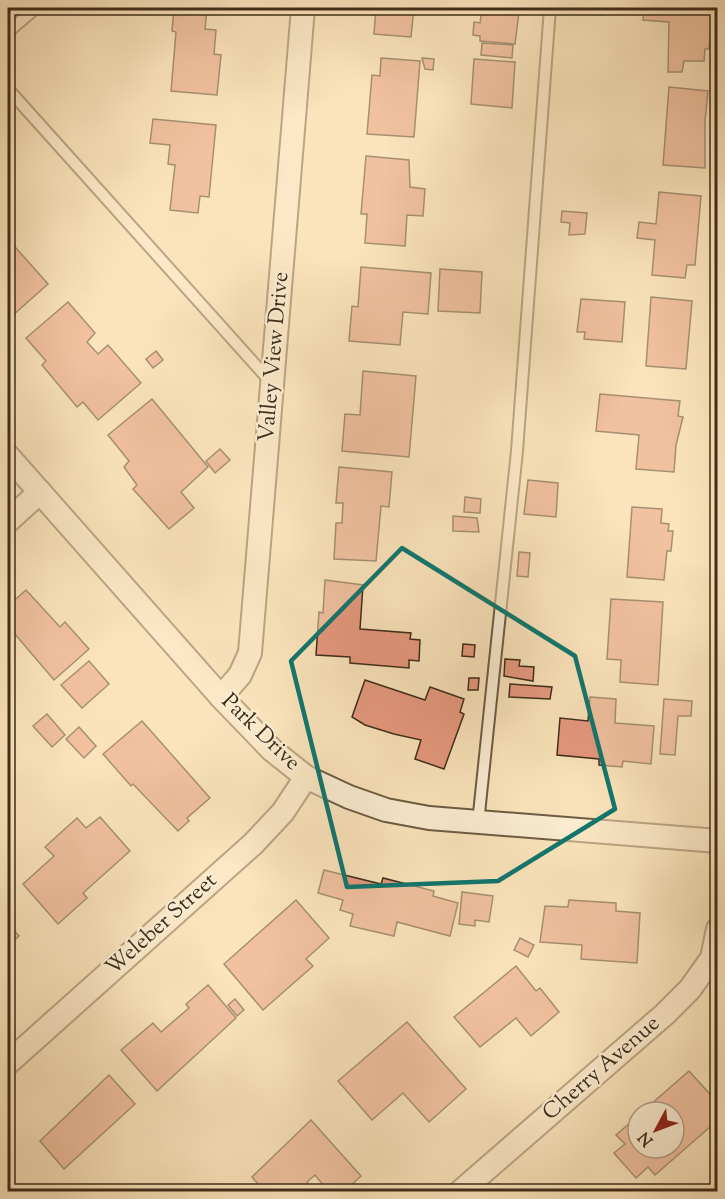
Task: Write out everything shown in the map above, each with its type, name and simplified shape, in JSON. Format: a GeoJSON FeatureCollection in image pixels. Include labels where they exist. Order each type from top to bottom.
{"type":"FeatureCollection","features":[{"type":"Feature","properties":{"kind":"street","name":"Valley View Drive"},"geometry":{"type":"LineString","coordinates":[[221,697],[240,675],[250,653],[303,8]]}},
{"type":"Feature","properties":{"kind":"street","name":"Park Drive"},"geometry":{"type":"LineString","coordinates":[[8,456],[221,697],[272,750],[306,777],[349,797],[386,810],[429,818],[717,841]]}},
{"type":"Feature","properties":{"kind":"street"},"geometry":{"type":"LineString","coordinates":[[8,521],[40,492]]}},
{"type":"Feature","properties":{"kind":"street","name":"Weleber Street"},"geometry":{"type":"LineString","coordinates":[[8,1063],[253,844],[283,812],[306,777]]}},
{"type":"Feature","properties":{"kind":"street","name":"Cherry Avenue"},"geometry":{"type":"LineString","coordinates":[[461,1191],[665,1014],[690,989],[712,958],[717,929]]}},
{"type":"Feature","properties":{"kind":"lane"},"geometry":{"type":"LineString","coordinates":[[8,32],[36,8]]}},
{"type":"Feature","properties":{"kind":"lane"},"geometry":{"type":"LineString","coordinates":[[478,823],[517,451],[550,8]]}},
{"type":"Feature","properties":{"kind":"lane"},"geometry":{"type":"LineString","coordinates":[[8,89],[272,383]]}},
{"type":"Feature","properties":{"kind":"highlighted area"},"geometry":{"type":"Polygon","coordinates":[[[402,548],[575,656],[615,809],[498,881],[347,887],[291,661],[402,548]]]}},
{"type":"Feature","properties":{"kind":"building"},"geometry":{"type":"Polygon","coordinates":[[[174,8],[207,8],[205,29],[216,30],[214,54],[221,55],[217,95],[171,91],[176,32],[172,31],[174,8]]]}},
{"type":"Feature","properties":{"kind":"building"},"geometry":{"type":"Polygon","coordinates":[[[376,8],[414,8],[411,37],[374,34],[376,8]]]}},
{"type":"Feature","properties":{"kind":"building"},"geometry":{"type":"Polygon","coordinates":[[[565,8],[602,8],[601,15],[565,8]]]}},
{"type":"Feature","properties":{"kind":"building"},"geometry":{"type":"Polygon","coordinates":[[[644,8],[713,8],[709,49],[705,49],[704,61],[684,61],[682,72],[668,72],[669,22],[643,20],[644,8]]]}},
{"type":"Feature","properties":{"kind":"building"},"geometry":{"type":"Polygon","coordinates":[[[482,9],[519,12],[515,44],[480,41],[480,36],[473,35],[474,22],[480,23],[482,9]]]}},
{"type":"Feature","properties":{"kind":"building"},"geometry":{"type":"Polygon","coordinates":[[[482,43],[513,45],[512,58],[481,55],[482,43]]]}},
{"type":"Feature","properties":{"kind":"building"},"geometry":{"type":"Polygon","coordinates":[[[381,58],[420,61],[414,137],[367,134],[372,75],[380,76],[381,58]]]}},
{"type":"Feature","properties":{"kind":"building"},"geometry":{"type":"Polygon","coordinates":[[[422,58],[434,59],[433,70],[425,69],[422,58]]]}},
{"type":"Feature","properties":{"kind":"building"},"geometry":{"type":"Polygon","coordinates":[[[474,59],[515,62],[512,108],[471,104],[474,59]]]}},
{"type":"Feature","properties":{"kind":"building"},"geometry":{"type":"Polygon","coordinates":[[[669,87],[708,91],[705,121],[705,168],[663,165],[669,87]]]}},
{"type":"Feature","properties":{"kind":"building"},"geometry":{"type":"Polygon","coordinates":[[[153,119],[216,125],[209,197],[200,196],[198,213],[170,210],[175,165],[168,164],[170,145],[150,143],[153,119]]]}},
{"type":"Feature","properties":{"kind":"building"},"geometry":{"type":"Polygon","coordinates":[[[366,156],[409,160],[410,187],[425,189],[423,216],[407,215],[405,246],[365,243],[367,214],[361,214],[366,156]]]}},
{"type":"Feature","properties":{"kind":"building"},"geometry":{"type":"Polygon","coordinates":[[[659,192],[701,196],[695,265],[687,265],[685,278],[652,275],[655,240],[637,238],[639,222],[656,224],[659,192]]]}},
{"type":"Feature","properties":{"kind":"building"},"geometry":{"type":"Polygon","coordinates":[[[562,211],[587,213],[585,234],[569,235],[570,223],[561,222],[562,211]]]}},
{"type":"Feature","properties":{"kind":"building"},"geometry":{"type":"Polygon","coordinates":[[[8,239],[48,284],[12,316],[8,312],[8,239]]]}},
{"type":"Feature","properties":{"kind":"building"},"geometry":{"type":"Polygon","coordinates":[[[361,267],[431,273],[428,314],[403,312],[400,345],[349,341],[352,306],[358,307],[361,267]]]}},
{"type":"Feature","properties":{"kind":"building"},"geometry":{"type":"Polygon","coordinates":[[[440,269],[482,272],[480,313],[438,311],[440,269]]]}},
{"type":"Feature","properties":{"kind":"building"},"geometry":{"type":"Polygon","coordinates":[[[651,297],[692,301],[686,369],[646,366],[651,297]]]}},
{"type":"Feature","properties":{"kind":"building"},"geometry":{"type":"Polygon","coordinates":[[[581,299],[625,302],[622,342],[584,339],[585,332],[577,332],[581,299]]]}},
{"type":"Feature","properties":{"kind":"building"},"geometry":{"type":"Polygon","coordinates":[[[68,302],[95,333],[87,342],[98,354],[108,345],[141,383],[98,420],[83,402],[77,407],[42,365],[46,361],[26,338],[68,302]]]}},
{"type":"Feature","properties":{"kind":"building"},"geometry":{"type":"Polygon","coordinates":[[[156,351],[163,360],[153,368],[146,359],[156,351]]]}},
{"type":"Feature","properties":{"kind":"building"},"geometry":{"type":"Polygon","coordinates":[[[363,371],[416,376],[409,457],[342,451],[345,414],[360,415],[363,371]]]}},
{"type":"Feature","properties":{"kind":"building"},"geometry":{"type":"Polygon","coordinates":[[[600,394],[680,401],[678,416],[683,417],[676,445],[674,472],[636,469],[639,435],[596,431],[600,394]]]}},
{"type":"Feature","properties":{"kind":"building"},"geometry":{"type":"Polygon","coordinates":[[[152,399],[208,467],[181,492],[194,508],[169,529],[133,489],[137,485],[124,467],[129,461],[108,435],[152,399]]]}},
{"type":"Feature","properties":{"kind":"building"},"geometry":{"type":"Polygon","coordinates":[[[220,449],[230,460],[215,473],[206,461],[220,449]]]}},
{"type":"Feature","properties":{"kind":"building"},"geometry":{"type":"Polygon","coordinates":[[[339,467],[392,472],[389,507],[381,506],[376,561],[334,559],[336,523],[342,523],[343,503],[336,503],[339,467]]]}},
{"type":"Feature","properties":{"kind":"building"},"geometry":{"type":"Polygon","coordinates":[[[528,480],[558,483],[556,517],[524,514],[528,480]]]}},
{"type":"Feature","properties":{"kind":"building"},"geometry":{"type":"Polygon","coordinates":[[[465,497],[481,499],[480,513],[464,512],[465,497]]]}},
{"type":"Feature","properties":{"kind":"building"},"geometry":{"type":"Polygon","coordinates":[[[632,507],[662,509],[661,523],[669,524],[668,531],[673,531],[671,551],[667,551],[664,580],[627,577],[632,507]]]}},
{"type":"Feature","properties":{"kind":"building"},"geometry":{"type":"Polygon","coordinates":[[[453,516],[477,518],[479,532],[453,531],[453,516]]]}},
{"type":"Feature","properties":{"kind":"building"},"geometry":{"type":"Polygon","coordinates":[[[519,552],[530,553],[528,577],[517,576],[519,552]]]}},
{"type":"Feature","properties":{"kind":"building"},"geometry":{"type":"Polygon","coordinates":[[[325,580],[363,585],[360,629],[411,633],[410,639],[420,640],[419,661],[409,660],[409,668],[350,663],[350,657],[316,655],[319,612],[323,613],[325,580]]]}},
{"type":"Feature","properties":{"kind":"building"},"geometry":{"type":"Polygon","coordinates":[[[26,590],[60,627],[65,622],[89,649],[54,680],[8,626],[8,606],[26,590]]]}},
{"type":"Feature","properties":{"kind":"building"},"geometry":{"type":"Polygon","coordinates":[[[611,599],[663,602],[658,685],[620,682],[621,660],[607,659],[611,599]]]}},
{"type":"Feature","properties":{"kind":"building"},"geometry":{"type":"Polygon","coordinates":[[[463,644],[475,645],[474,657],[462,656],[463,644]]]}},
{"type":"Feature","properties":{"kind":"building"},"geometry":{"type":"Polygon","coordinates":[[[505,659],[520,660],[519,666],[534,667],[533,681],[504,676],[505,659]]]}},
{"type":"Feature","properties":{"kind":"building"},"geometry":{"type":"Polygon","coordinates":[[[89,661],[109,684],[82,708],[61,685],[89,661]]]}},
{"type":"Feature","properties":{"kind":"building"},"geometry":{"type":"Polygon","coordinates":[[[469,678],[479,678],[478,690],[468,690],[469,678]]]}},
{"type":"Feature","properties":{"kind":"building"},"geometry":{"type":"Polygon","coordinates":[[[365,680],[425,700],[430,687],[464,699],[460,712],[464,714],[444,769],[415,759],[421,740],[365,725],[352,717],[365,680]]]}},
{"type":"Feature","properties":{"kind":"building"},"geometry":{"type":"Polygon","coordinates":[[[510,684],[552,687],[550,699],[509,697],[510,684]]]}},
{"type":"Feature","properties":{"kind":"building"},"geometry":{"type":"Polygon","coordinates":[[[590,697],[616,699],[615,723],[654,726],[651,764],[623,761],[622,767],[599,765],[599,759],[557,755],[560,718],[588,721],[590,697]]]}},
{"type":"Feature","properties":{"kind":"building"},"geometry":{"type":"Polygon","coordinates":[[[664,699],[692,701],[691,716],[678,716],[675,755],[660,754],[664,699]]]}},
{"type":"Feature","properties":{"kind":"building"},"geometry":{"type":"Polygon","coordinates":[[[47,714],[65,735],[52,747],[33,726],[47,714]]]}},
{"type":"Feature","properties":{"kind":"building"},"geometry":{"type":"Polygon","coordinates":[[[142,721],[210,798],[187,818],[189,821],[178,831],[133,784],[131,786],[103,754],[142,721]]]}},
{"type":"Feature","properties":{"kind":"building"},"geometry":{"type":"Polygon","coordinates":[[[79,727],[96,746],[84,758],[66,739],[79,727]]]}},
{"type":"Feature","properties":{"kind":"building"},"geometry":{"type":"Polygon","coordinates":[[[100,817],[130,851],[83,893],[87,898],[58,924],[23,884],[54,856],[45,847],[77,818],[86,828],[100,817]]]}},
{"type":"Feature","properties":{"kind":"building"},"geometry":{"type":"Polygon","coordinates":[[[324,870],[381,884],[383,878],[434,891],[433,896],[458,903],[450,936],[397,922],[394,936],[350,926],[353,914],[340,910],[343,900],[318,893],[324,870]]]}},
{"type":"Feature","properties":{"kind":"building"},"geometry":{"type":"Polygon","coordinates":[[[462,892],[493,896],[489,922],[475,920],[475,926],[459,924],[462,892]]]}},
{"type":"Feature","properties":{"kind":"building"},"geometry":{"type":"Polygon","coordinates":[[[296,900],[329,938],[306,959],[313,966],[263,1010],[224,964],[296,900]]]}},
{"type":"Feature","properties":{"kind":"building"},"geometry":{"type":"Polygon","coordinates":[[[569,900],[616,903],[616,911],[640,913],[637,963],[581,959],[582,945],[540,942],[545,906],[568,907],[569,900]]]}},
{"type":"Feature","properties":{"kind":"building"},"geometry":{"type":"Polygon","coordinates":[[[8,924],[19,936],[8,946],[8,924]]]}},
{"type":"Feature","properties":{"kind":"building"},"geometry":{"type":"Polygon","coordinates":[[[520,938],[534,945],[528,957],[514,950],[520,938]]]}},
{"type":"Feature","properties":{"kind":"building"},"geometry":{"type":"Polygon","coordinates":[[[516,966],[536,991],[540,988],[559,1012],[531,1036],[516,1018],[480,1047],[454,1017],[516,966]]]}},
{"type":"Feature","properties":{"kind":"building"},"geometry":{"type":"Polygon","coordinates":[[[208,985],[236,1018],[157,1091],[121,1050],[153,1023],[161,1032],[189,1008],[186,1004],[208,985]]]}},
{"type":"Feature","properties":{"kind":"building"},"geometry":{"type":"Polygon","coordinates":[[[235,999],[244,1010],[237,1016],[228,1005],[235,999]]]}},
{"type":"Feature","properties":{"kind":"building"},"geometry":{"type":"Polygon","coordinates":[[[407,1022],[466,1089],[429,1122],[403,1093],[372,1120],[338,1081],[407,1022]]]}},
{"type":"Feature","properties":{"kind":"building"},"geometry":{"type":"Polygon","coordinates":[[[689,1071],[718,1103],[718,1120],[686,1148],[686,1100],[656,1100],[689,1071]]]}},
{"type":"Feature","properties":{"kind":"building"},"geometry":{"type":"Polygon","coordinates":[[[109,1075],[135,1104],[64,1169],[40,1141],[109,1075]]]}},
{"type":"Feature","properties":{"kind":"building"},"geometry":{"type":"Polygon","coordinates":[[[311,1120],[361,1176],[344,1192],[329,1192],[315,1175],[307,1182],[314,1192],[265,1192],[252,1177],[311,1120]]]}},
{"type":"Feature","properties":{"kind":"building"},"geometry":{"type":"Polygon","coordinates":[[[626,1126],[626,1160],[672,1160],[655,1175],[648,1167],[636,1178],[614,1153],[625,1144],[616,1135],[626,1126]]]}}]}
